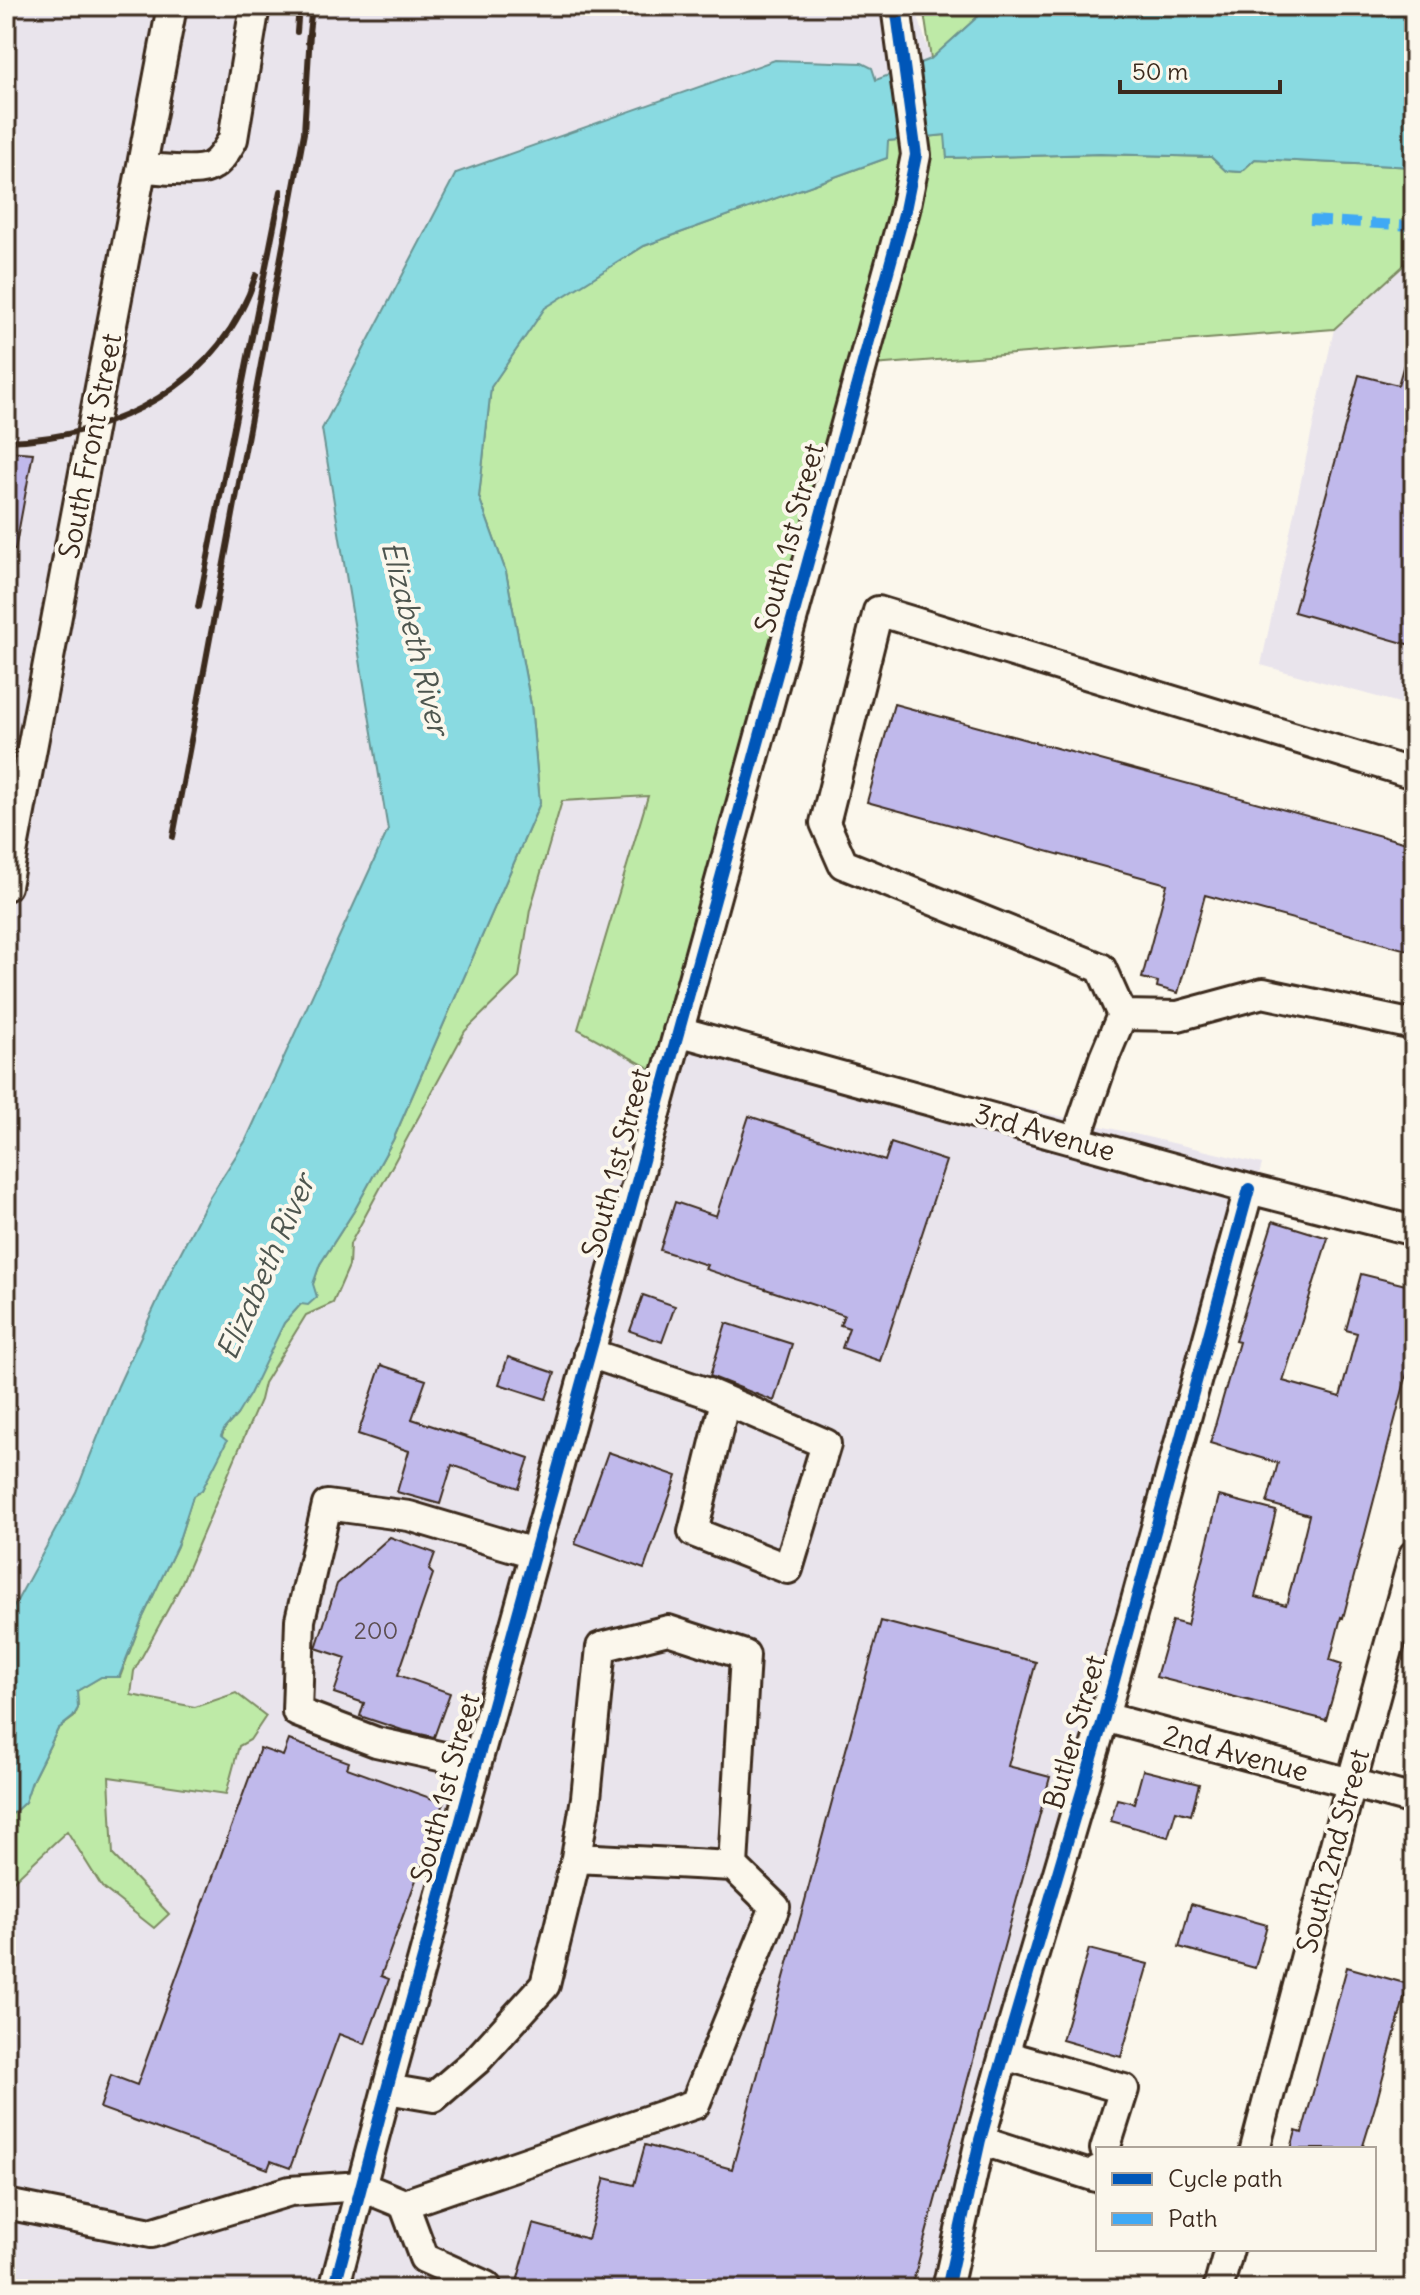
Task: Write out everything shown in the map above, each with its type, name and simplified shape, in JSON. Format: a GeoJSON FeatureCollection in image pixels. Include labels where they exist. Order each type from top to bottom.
{"type":"FeatureCollection","features":[{"type":"Feature","properties":{"kind":"street","name":"South Front Street"},"geometry":{"type":"LineString","coordinates":[[6,886],[172,6]]}},
{"type":"Feature","properties":{"kind":"street"},"geometry":{"type":"LineString","coordinates":[[142,168],[210,168],[222,156],[233,139],[255,6]]}},
{"type":"Feature","properties":{"kind":"street","name":"South 1st Street"},"geometry":{"type":"LineString","coordinates":[[334,2289],[905,210],[916,155],[896,6]]}},
{"type":"Feature","properties":{"kind":"street"},"geometry":{"type":"LineString","coordinates":[[1076,1140],[1122,1015],[1101,968],[843,864],[825,823],[878,611],[1414,774]]}},
{"type":"Feature","properties":{"kind":"street"},"geometry":{"type":"LineString","coordinates":[[1122,1015],[1178,1016],[1263,993],[1414,1025]]}},
{"type":"Feature","properties":{"kind":"street","name":"3rd Avenue"},"geometry":{"type":"LineString","coordinates":[[678,1031],[1249,1189],[1414,1231]]}},
{"type":"Feature","properties":{"kind":"street","name":"Butler Street"},"geometry":{"type":"LineString","coordinates":[[947,2289],[980,2140],[1104,1717],[1249,1189]]}},
{"type":"Feature","properties":{"kind":"street"},"geometry":{"type":"LineString","coordinates":[[589,1353],[708,1393],[826,1444],[788,1569],[693,1532],[725,1401]]}},
{"type":"Feature","properties":{"kind":"street"},"geometry":{"type":"LineString","coordinates":[[476,1764],[376,1742],[297,1712],[300,1620],[327,1505],[409,1516],[534,1553]]}},
{"type":"Feature","properties":{"kind":"street","name":"South 2nd Street"},"geometry":{"type":"LineString","coordinates":[[1256,2147],[1414,1555]]}},
{"type":"Feature","properties":{"kind":"street"},"geometry":{"type":"LineString","coordinates":[[387,2089],[434,2097],[477,2060],[545,1985],[576,1858],[586,1798],[601,1647],[668,1630],[745,1655],[733,1866]]}},
{"type":"Feature","properties":{"kind":"street","name":"2nd Avenue"},"geometry":{"type":"LineString","coordinates":[[1104,1717],[1414,1800]]}},
{"type":"Feature","properties":{"kind":"street"},"geometry":{"type":"LineString","coordinates":[[6,2204],[151,2233],[290,2191],[360,2186],[404,2204],[695,2104],[775,1907],[733,1866],[576,1858]]}},
{"type":"Feature","properties":{"kind":"street"},"geometry":{"type":"LineString","coordinates":[[1004,2055],[1124,2089],[1106,2147]]}},
{"type":"Feature","properties":{"kind":"street"},"geometry":{"type":"LineString","coordinates":[[980,2140],[1096,2177]]}},
{"type":"Feature","properties":{"kind":"street"},"geometry":{"type":"LineString","coordinates":[[404,2204],[424,2258],[486,2286],[486,2289]]}},
{"type":"Feature","properties":{"kind":"street"},"geometry":{"type":"LineString","coordinates":[[1218,2289],[1228,2251]]}},
{"type":"Feature","properties":{"kind":"shaded area"},"geometry":{"type":"Polygon","coordinates":[[[6,6],[915,6],[931,59],[875,80],[872,68],[775,60],[456,173],[322,429],[388,830],[246,1140],[209,1198],[172,1269],[118,1386],[76,1492],[6,1621],[6,6]]]}},
{"type":"Feature","properties":{"kind":"shaded area"},"geometry":{"type":"Polygon","coordinates":[[[1414,256],[1414,707],[1261,665],[1334,329],[1414,256]]]}},
{"type":"Feature","properties":{"kind":"shaded area"},"geometry":{"type":"Polygon","coordinates":[[[648,795],[578,1029],[672,1025],[1262,1164],[956,2289],[6,2289],[6,1833],[12,1831],[540,803],[648,795]]]}},
{"type":"Feature","properties":{"kind":"green space"},"geometry":{"type":"Polygon","coordinates":[[[923,6],[985,6],[984,11],[931,59],[923,6]]]}},
{"type":"Feature","properties":{"kind":"green space"},"geometry":{"type":"Polygon","coordinates":[[[946,135],[947,158],[1100,154],[1211,157],[1226,171],[1241,172],[1255,159],[1414,167],[1414,256],[1334,329],[860,366],[658,1073],[578,1029],[648,796],[562,801],[530,910],[519,978],[465,1031],[350,1244],[349,1266],[333,1303],[306,1315],[264,1383],[260,1400],[179,1589],[134,1671],[131,1695],[195,1707],[236,1693],[266,1716],[250,1740],[239,1746],[226,1794],[109,1777],[113,1855],[169,1914],[154,1928],[102,1887],[67,1831],[6,1888],[6,1833],[12,1831],[11,1815],[25,1802],[58,1729],[74,1717],[78,1708],[77,1691],[101,1677],[120,1677],[142,1619],[177,1546],[193,1496],[202,1490],[225,1428],[237,1415],[284,1323],[313,1284],[320,1264],[354,1211],[393,1140],[540,803],[531,705],[506,572],[479,497],[491,387],[545,307],[644,246],[887,158],[887,141],[946,135]]]}},
{"type":"Feature","properties":{"kind":"water","name":"Elizabeth River"},"geometry":{"type":"Polygon","coordinates":[[[985,6],[1299,6],[1312,9],[1330,6],[1406,14],[1414,18],[1414,167],[1255,159],[1241,172],[1226,171],[1211,157],[1100,154],[947,158],[945,135],[888,141],[887,158],[644,246],[545,308],[491,387],[479,497],[506,572],[531,705],[540,803],[393,1140],[354,1211],[320,1264],[313,1284],[317,1297],[308,1305],[301,1304],[284,1323],[250,1394],[225,1428],[221,1436],[227,1441],[202,1490],[193,1496],[177,1546],[142,1619],[119,1677],[101,1677],[77,1691],[78,1708],[73,1717],[58,1729],[25,1802],[11,1815],[12,1831],[6,1833],[6,1621],[76,1492],[118,1386],[172,1269],[209,1198],[246,1140],[388,830],[322,429],[456,173],[775,60],[862,63],[872,68],[876,80],[931,59],[983,12],[985,6]]]}},
{"type":"Feature","properties":{"kind":"building"},"geometry":{"type":"Polygon","coordinates":[[[1409,347],[1414,348],[1414,646],[1294,612],[1359,375],[1398,385],[1409,347]]]}},
{"type":"Feature","properties":{"kind":"building"},"geometry":{"type":"Polygon","coordinates":[[[6,451],[33,453],[15,550],[6,549],[6,451]]]}},
{"type":"Feature","properties":{"kind":"building"},"geometry":{"type":"Polygon","coordinates":[[[894,704],[1414,845],[1414,952],[1205,895],[1178,993],[1157,987],[1158,982],[1142,978],[1167,884],[867,802],[894,704]]]}},
{"type":"Feature","properties":{"kind":"building"},"geometry":{"type":"Polygon","coordinates":[[[749,1116],[885,1161],[891,1143],[946,1161],[880,1361],[842,1348],[849,1328],[840,1325],[844,1315],[705,1269],[707,1265],[660,1250],[675,1202],[716,1216],[749,1116]]]}},
{"type":"Feature","properties":{"kind":"building"},"geometry":{"type":"Polygon","coordinates":[[[1273,1221],[1328,1238],[1283,1381],[1340,1397],[1357,1333],[1346,1330],[1361,1274],[1414,1287],[1414,1347],[1330,1660],[1342,1664],[1326,1720],[1156,1677],[1172,1621],[1187,1625],[1219,1496],[1276,1511],[1255,1597],[1286,1605],[1295,1572],[1309,1515],[1267,1503],[1278,1463],[1210,1443],[1239,1342],[1235,1341],[1273,1221]]]}},
{"type":"Feature","properties":{"kind":"building"},"geometry":{"type":"Polygon","coordinates":[[[643,1295],[675,1306],[662,1342],[630,1331],[643,1295]]]}},
{"type":"Feature","properties":{"kind":"building"},"geometry":{"type":"Polygon","coordinates":[[[726,1323],[792,1344],[774,1401],[710,1376],[726,1323]]]}},
{"type":"Feature","properties":{"kind":"building"},"geometry":{"type":"Polygon","coordinates":[[[508,1357],[555,1373],[546,1399],[499,1384],[508,1357]]]}},
{"type":"Feature","properties":{"kind":"building"},"geometry":{"type":"Polygon","coordinates":[[[381,1365],[426,1380],[412,1419],[529,1458],[519,1488],[452,1465],[440,1504],[397,1492],[409,1451],[358,1434],[381,1365]]]}},
{"type":"Feature","properties":{"kind":"building"},"geometry":{"type":"Polygon","coordinates":[[[608,1452],[677,1476],[644,1569],[575,1544],[608,1452]]]}},
{"type":"Feature","properties":{"kind":"building"},"geometry":{"type":"Polygon","coordinates":[[[390,1537],[435,1553],[429,1570],[433,1574],[398,1675],[450,1693],[434,1737],[360,1716],[364,1703],[334,1693],[346,1658],[316,1648],[337,1584],[390,1537]]]}},
{"type":"Feature","properties":{"kind":"building"},"geometry":{"type":"Polygon","coordinates":[[[881,1621],[1036,1662],[1008,1766],[1050,1777],[911,2289],[515,2289],[533,2224],[588,2239],[605,2178],[634,2185],[645,2145],[732,2169],[881,1621]]]}},
{"type":"Feature","properties":{"kind":"building"},"geometry":{"type":"Polygon","coordinates":[[[289,1740],[349,1762],[347,1768],[444,1803],[381,1976],[389,1979],[365,2044],[339,2034],[290,2168],[271,2161],[268,2169],[100,2108],[111,2075],[137,2085],[260,1748],[283,1756],[289,1740]]]}},
{"type":"Feature","properties":{"kind":"building"},"geometry":{"type":"Polygon","coordinates":[[[1143,1770],[1199,1784],[1191,1815],[1176,1811],[1168,1837],[1111,1821],[1117,1799],[1134,1803],[1143,1770]]]}},
{"type":"Feature","properties":{"kind":"building"},"geometry":{"type":"Polygon","coordinates":[[[1191,1904],[1267,1925],[1255,1968],[1179,1947],[1191,1904]]]}},
{"type":"Feature","properties":{"kind":"building"},"geometry":{"type":"Polygon","coordinates":[[[1089,1949],[1148,1964],[1121,2057],[1062,2040],[1089,1949]]]}},
{"type":"Feature","properties":{"kind":"building"},"geometry":{"type":"Polygon","coordinates":[[[1347,1967],[1408,1984],[1363,2147],[1292,2147],[1296,2131],[1302,2133],[1347,1967]]]}},
{"type":"Feature","properties":{"kind":"railway"},"geometry":{"type":"LineString","coordinates":[[297,32],[299,6]]}},
{"type":"Feature","properties":{"kind":"railway"},"geometry":{"type":"LineString","coordinates":[[308,42],[312,6]]}},
{"type":"Feature","properties":{"kind":"railway"},"geometry":{"type":"LineString","coordinates":[[173,837],[304,133],[310,33]]}},
{"type":"Feature","properties":{"kind":"railway"},"geometry":{"type":"LineString","coordinates":[[198,607],[281,191]]}},
{"type":"Feature","properties":{"kind":"railway"},"geometry":{"type":"LineString","coordinates":[[6,441],[86,429],[124,416],[159,398],[190,375],[218,346],[240,313],[256,275]]}},
{"type":"Feature","properties":{"kind":"marked path"},"geometry":{"type":"LineString","coordinates":[[1310,220],[1414,226]]}},
{"type":"Feature","properties":{"kind":"cycle path"},"geometry":{"type":"LineString","coordinates":[[334,2289],[905,210],[916,155],[896,6]]}},
{"type":"Feature","properties":{"kind":"cycle path"},"geometry":{"type":"LineString","coordinates":[[947,2289],[980,2140],[1104,1717],[1249,1189]]}}]}
